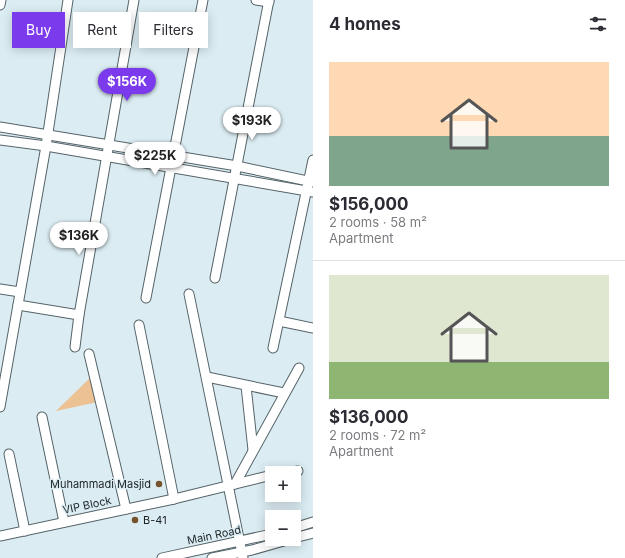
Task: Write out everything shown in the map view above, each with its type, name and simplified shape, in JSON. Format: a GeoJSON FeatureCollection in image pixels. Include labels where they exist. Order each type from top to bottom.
{"type":"FeatureCollection","features":[{"type":"Feature","properties":{"kind":"street"},"geometry":{"type":"LineString","coordinates":[[0,5],[1,0]]}},
{"type":"Feature","properties":{"kind":"street"},"geometry":{"type":"LineString","coordinates":[[0,407],[46,146],[68,0]]}},
{"type":"Feature","properties":{"kind":"street"},"geometry":{"type":"LineString","coordinates":[[75,347],[106,156],[134,0]]}},
{"type":"Feature","properties":{"kind":"street"},"geometry":{"type":"LineString","coordinates":[[146,298],[203,0]]}},
{"type":"Feature","properties":{"kind":"street"},"geometry":{"type":"LineString","coordinates":[[215,278],[269,1],[256,0]]}},
{"type":"Feature","properties":{"kind":"street"},"geometry":{"type":"LineString","coordinates":[[0,127],[236,166],[311,187]]}},
{"type":"Feature","properties":{"kind":"street"},"geometry":{"type":"LineString","coordinates":[[0,140],[106,156],[235,180],[311,187]]}},
{"type":"Feature","properties":{"kind":"street"},"geometry":{"type":"LineString","coordinates":[[273,348],[311,187],[313,160]]}},
{"type":"Feature","properties":{"kind":"street"},"geometry":{"type":"LineString","coordinates":[[0,288],[20,292]]}},
{"type":"Feature","properties":{"kind":"street"},"geometry":{"type":"LineString","coordinates":[[189,294],[244,540],[243,555]]}},
{"type":"Feature","properties":{"kind":"street"},"geometry":{"type":"LineString","coordinates":[[18,305],[79,315]]}},
{"type":"Feature","properties":{"kind":"street"},"geometry":{"type":"LineString","coordinates":[[279,321],[313,328]]}},
{"type":"Feature","properties":{"kind":"street"},"geometry":{"type":"LineString","coordinates":[[139,325],[174,499]]}},
{"type":"Feature","properties":{"kind":"street"},"geometry":{"type":"LineString","coordinates":[[89,354],[126,509]]}},
{"type":"Feature","properties":{"kind":"street"},"geometry":{"type":"LineString","coordinates":[[232,485],[299,368]]}},
{"type":"Feature","properties":{"kind":"street"},"geometry":{"type":"LineString","coordinates":[[207,377],[246,386],[284,392]]}},
{"type":"Feature","properties":{"kind":"street"},"geometry":{"type":"LineString","coordinates":[[246,386],[253,450]]}},
{"type":"Feature","properties":{"kind":"street"},"geometry":{"type":"LineString","coordinates":[[42,417],[64,522]]}},
{"type":"Feature","properties":{"kind":"street"},"geometry":{"type":"LineString","coordinates":[[9,454],[25,531]]}},
{"type":"Feature","properties":{"kind":"street","name":"VIP Block"},"geometry":{"type":"LineString","coordinates":[[0,536],[174,499],[265,477]]}},
{"type":"Feature","properties":{"kind":"street"},"geometry":{"type":"LineString","coordinates":[[301,526],[313,522]]}},
{"type":"Feature","properties":{"kind":"street","name":"Main Road"},"geometry":{"type":"LineString","coordinates":[[301,537],[313,533]]}},
{"type":"Feature","properties":{"kind":"street","name":"Main Road"},"geometry":{"type":"LineString","coordinates":[[162,558],[265,536]]}},
{"type":"Feature","properties":{"kind":"street"},"geometry":{"type":"LineString","coordinates":[[244,540],[252,550]]}},
{"type":"Feature","properties":{"kind":"street","name":"Main Road"},"geometry":{"type":"LineString","coordinates":[[212,558],[243,555],[252,550],[267,546]]}},
{"type":"Feature","properties":{"kind":"shaded area"},"geometry":{"type":"Polygon","coordinates":[[[94,374],[98,402],[56,411],[94,374]]]}},
{"type":"Feature","properties":{"kind":"place","name":"Muhammadi Masjid"},"geometry":{"type":"Point","coordinates":[159,484]}},
{"type":"Feature","properties":{"kind":"place","name":"B-41"},"geometry":{"type":"Point","coordinates":[135,520]}}]}
